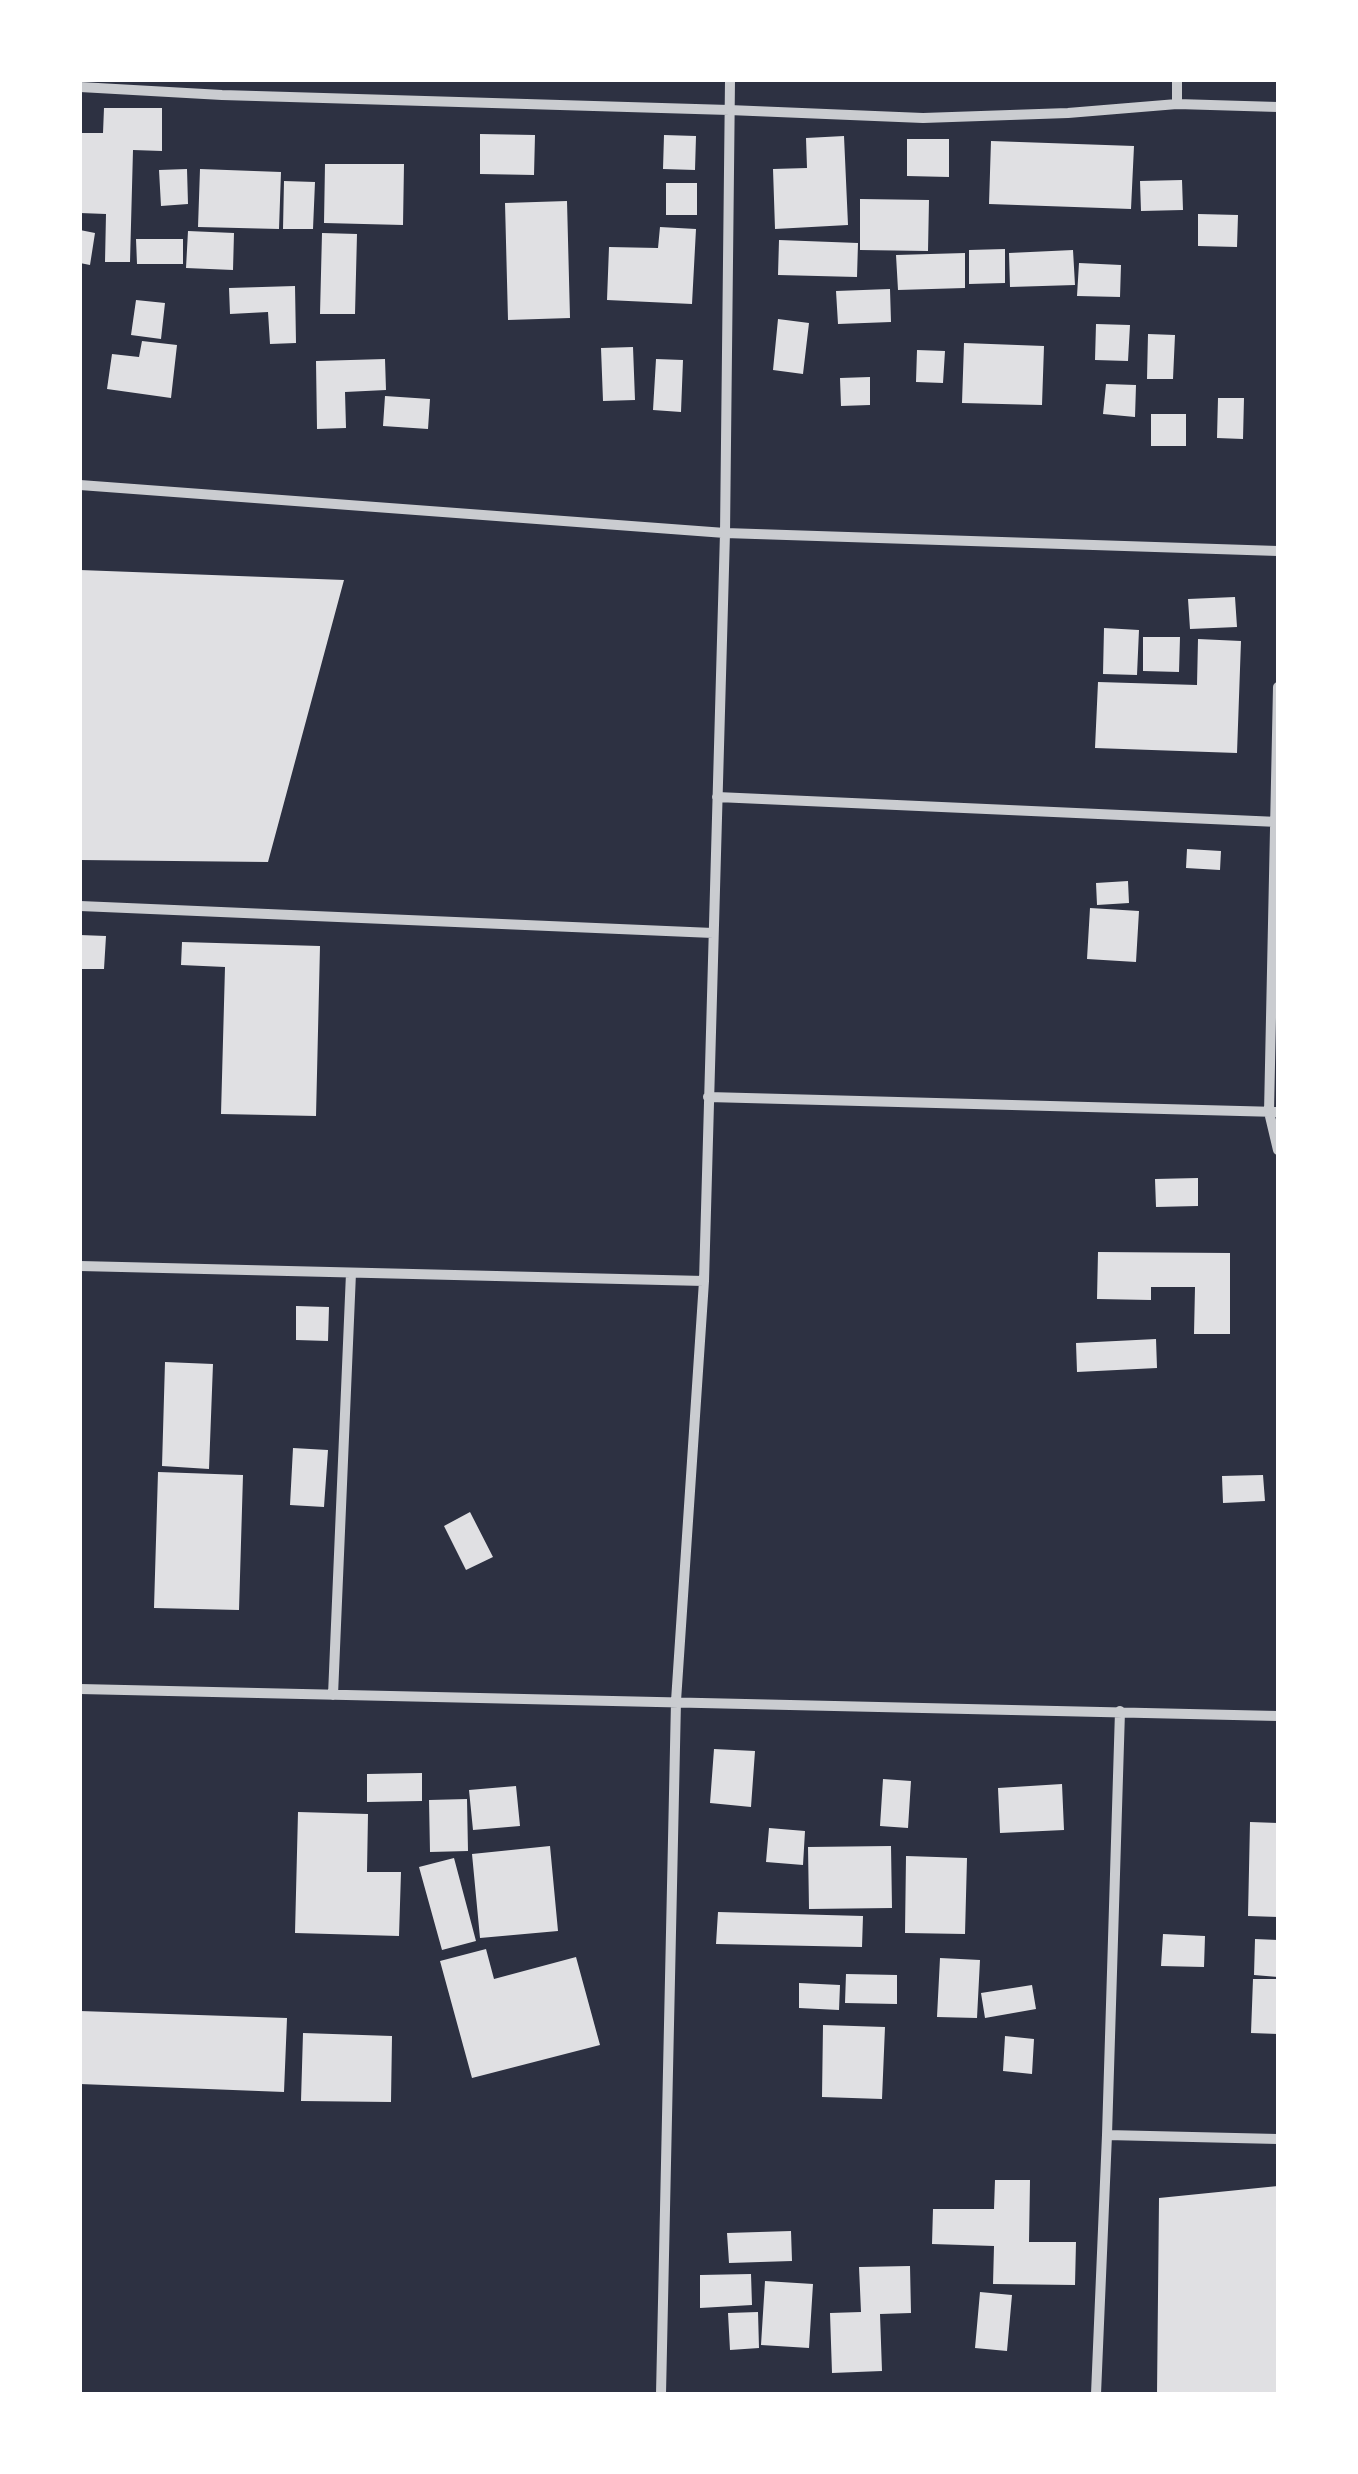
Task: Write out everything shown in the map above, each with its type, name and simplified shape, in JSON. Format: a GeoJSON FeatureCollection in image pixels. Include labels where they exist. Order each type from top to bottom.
{"type":"FeatureCollection","features":[{"type":"Feature","properties":{"kind":"street"},"geometry":{"type":"LineString","coordinates":[[222,95],[223,80]]}},
{"type":"Feature","properties":{"kind":"street"},"geometry":{"type":"LineString","coordinates":[[661,2394],[676,1701],[704,1281],[725,533],[730,80]]}},
{"type":"Feature","properties":{"kind":"street"},"geometry":{"type":"LineString","coordinates":[[1177,104],[1178,80]]}},
{"type":"Feature","properties":{"kind":"street"},"geometry":{"type":"LineString","coordinates":[[80,88],[923,118],[1177,104],[1278,107]]}},
{"type":"Feature","properties":{"kind":"street"},"geometry":{"type":"LineString","coordinates":[[80,485],[725,533],[1278,552]]}},
{"type":"Feature","properties":{"kind":"street"},"geometry":{"type":"LineString","coordinates":[[1278,687],[1273,1112],[1278,1150]]}},
{"type":"Feature","properties":{"kind":"street"},"geometry":{"type":"LineString","coordinates":[[717,797],[1277,822]]}},
{"type":"Feature","properties":{"kind":"street"},"geometry":{"type":"LineString","coordinates":[[80,906],[713,933]]}},
{"type":"Feature","properties":{"kind":"street"},"geometry":{"type":"LineString","coordinates":[[708,1097],[1273,1112]]}},
{"type":"Feature","properties":{"kind":"street"},"geometry":{"type":"LineString","coordinates":[[80,1266],[704,1281]]}},
{"type":"Feature","properties":{"kind":"street"},"geometry":{"type":"LineString","coordinates":[[333,1694],[351,1273]]}},
{"type":"Feature","properties":{"kind":"street"},"geometry":{"type":"LineString","coordinates":[[80,1689],[1278,1716]]}},
{"type":"Feature","properties":{"kind":"street"},"geometry":{"type":"LineString","coordinates":[[1096,2394],[1120,1711]]}},
{"type":"Feature","properties":{"kind":"street"},"geometry":{"type":"LineString","coordinates":[[1108,2135],[1278,2139]]}},
{"type":"Feature","properties":{"kind":"building"},"geometry":{"type":"Polygon","coordinates":[[[104,108],[162,108],[162,151],[133,150],[130,262],[105,262],[106,214],[80,213],[80,133],[103,133],[104,108]]]}},
{"type":"Feature","properties":{"kind":"building"},"geometry":{"type":"Polygon","coordinates":[[[480,134],[535,135],[534,175],[480,174],[480,134]]]}},
{"type":"Feature","properties":{"kind":"building"},"geometry":{"type":"Polygon","coordinates":[[[664,135],[696,136],[695,170],[663,169],[664,135]]]}},
{"type":"Feature","properties":{"kind":"building"},"geometry":{"type":"Polygon","coordinates":[[[844,136],[848,225],[775,229],[773,169],[807,168],[806,138],[844,136]]]}},
{"type":"Feature","properties":{"kind":"building"},"geometry":{"type":"Polygon","coordinates":[[[907,139],[949,139],[949,177],[907,176],[907,139]]]}},
{"type":"Feature","properties":{"kind":"building"},"geometry":{"type":"Polygon","coordinates":[[[991,141],[1134,146],[1131,209],[989,204],[991,141]]]}},
{"type":"Feature","properties":{"kind":"building"},"geometry":{"type":"Polygon","coordinates":[[[325,164],[404,164],[403,225],[324,223],[325,164]]]}},
{"type":"Feature","properties":{"kind":"building"},"geometry":{"type":"Polygon","coordinates":[[[187,169],[188,204],[161,206],[159,170],[187,169]]]}},
{"type":"Feature","properties":{"kind":"building"},"geometry":{"type":"Polygon","coordinates":[[[200,169],[281,172],[279,229],[198,227],[200,169]]]}},
{"type":"Feature","properties":{"kind":"building"},"geometry":{"type":"Polygon","coordinates":[[[1182,180],[1183,210],[1141,211],[1140,181],[1182,180]]]}},
{"type":"Feature","properties":{"kind":"building"},"geometry":{"type":"Polygon","coordinates":[[[284,181],[315,182],[313,229],[283,229],[284,181]]]}},
{"type":"Feature","properties":{"kind":"building"},"geometry":{"type":"Polygon","coordinates":[[[666,183],[697,183],[697,215],[666,215],[666,183]]]}},
{"type":"Feature","properties":{"kind":"building"},"geometry":{"type":"Polygon","coordinates":[[[860,199],[929,200],[928,251],[860,250],[860,199]]]}},
{"type":"Feature","properties":{"kind":"building"},"geometry":{"type":"Polygon","coordinates":[[[567,201],[570,318],[508,320],[505,203],[567,201]]]}},
{"type":"Feature","properties":{"kind":"building"},"geometry":{"type":"Polygon","coordinates":[[[1198,214],[1238,215],[1237,247],[1198,246],[1198,214]]]}},
{"type":"Feature","properties":{"kind":"building"},"geometry":{"type":"Polygon","coordinates":[[[660,227],[696,229],[692,304],[607,300],[609,247],[658,248],[660,227]]]}},
{"type":"Feature","properties":{"kind":"building"},"geometry":{"type":"Polygon","coordinates":[[[80,230],[95,233],[90,265],[80,263],[80,230]]]}},
{"type":"Feature","properties":{"kind":"building"},"geometry":{"type":"Polygon","coordinates":[[[188,231],[234,233],[233,270],[186,268],[188,231]]]}},
{"type":"Feature","properties":{"kind":"building"},"geometry":{"type":"Polygon","coordinates":[[[322,233],[357,234],[355,314],[320,314],[322,233]]]}},
{"type":"Feature","properties":{"kind":"building"},"geometry":{"type":"Polygon","coordinates":[[[136,239],[183,239],[183,264],[137,264],[136,239]]]}},
{"type":"Feature","properties":{"kind":"building"},"geometry":{"type":"Polygon","coordinates":[[[779,240],[858,243],[857,277],[778,275],[779,240]]]}},
{"type":"Feature","properties":{"kind":"building"},"geometry":{"type":"Polygon","coordinates":[[[1005,249],[1005,283],[969,284],[969,250],[1005,249]]]}},
{"type":"Feature","properties":{"kind":"building"},"geometry":{"type":"Polygon","coordinates":[[[1073,250],[1075,285],[1010,287],[1009,253],[1073,250]]]}},
{"type":"Feature","properties":{"kind":"building"},"geometry":{"type":"Polygon","coordinates":[[[965,253],[965,288],[898,290],[896,255],[965,253]]]}},
{"type":"Feature","properties":{"kind":"building"},"geometry":{"type":"Polygon","coordinates":[[[1079,263],[1121,265],[1120,297],[1077,296],[1079,263]]]}},
{"type":"Feature","properties":{"kind":"building"},"geometry":{"type":"Polygon","coordinates":[[[295,286],[296,343],[270,344],[268,312],[230,314],[229,288],[295,286]]]}},
{"type":"Feature","properties":{"kind":"building"},"geometry":{"type":"Polygon","coordinates":[[[890,289],[891,322],[838,324],[836,291],[890,289]]]}},
{"type":"Feature","properties":{"kind":"building"},"geometry":{"type":"Polygon","coordinates":[[[136,300],[165,303],[161,339],[131,335],[136,300]]]}},
{"type":"Feature","properties":{"kind":"building"},"geometry":{"type":"Polygon","coordinates":[[[778,319],[809,323],[803,374],[773,370],[778,319]]]}},
{"type":"Feature","properties":{"kind":"building"},"geometry":{"type":"Polygon","coordinates":[[[1096,324],[1130,325],[1128,361],[1095,360],[1096,324]]]}},
{"type":"Feature","properties":{"kind":"building"},"geometry":{"type":"Polygon","coordinates":[[[1148,334],[1175,335],[1173,379],[1147,379],[1148,334]]]}},
{"type":"Feature","properties":{"kind":"building"},"geometry":{"type":"Polygon","coordinates":[[[142,341],[177,345],[171,398],[107,389],[112,354],[139,357],[142,341]]]}},
{"type":"Feature","properties":{"kind":"building"},"geometry":{"type":"Polygon","coordinates":[[[964,343],[1044,346],[1042,405],[962,403],[964,343]]]}},
{"type":"Feature","properties":{"kind":"building"},"geometry":{"type":"Polygon","coordinates":[[[633,347],[635,400],[603,401],[601,348],[633,347]]]}},
{"type":"Feature","properties":{"kind":"building"},"geometry":{"type":"Polygon","coordinates":[[[917,350],[945,351],[943,383],[916,382],[917,350]]]}},
{"type":"Feature","properties":{"kind":"building"},"geometry":{"type":"Polygon","coordinates":[[[385,359],[386,390],[345,392],[346,428],[317,429],[316,361],[385,359]]]}},
{"type":"Feature","properties":{"kind":"building"},"geometry":{"type":"Polygon","coordinates":[[[656,359],[683,360],[681,412],[653,410],[656,359]]]}},
{"type":"Feature","properties":{"kind":"building"},"geometry":{"type":"Polygon","coordinates":[[[870,377],[870,405],[841,406],[840,378],[870,377]]]}},
{"type":"Feature","properties":{"kind":"building"},"geometry":{"type":"Polygon","coordinates":[[[1106,384],[1136,385],[1135,417],[1103,414],[1106,384]]]}},
{"type":"Feature","properties":{"kind":"building"},"geometry":{"type":"Polygon","coordinates":[[[385,396],[430,399],[428,429],[383,426],[385,396]]]}},
{"type":"Feature","properties":{"kind":"building"},"geometry":{"type":"Polygon","coordinates":[[[1218,398],[1244,398],[1243,439],[1217,438],[1218,398]]]}},
{"type":"Feature","properties":{"kind":"building"},"geometry":{"type":"Polygon","coordinates":[[[1151,414],[1186,414],[1186,446],[1151,446],[1151,414]]]}},
{"type":"Feature","properties":{"kind":"building"},"geometry":{"type":"Polygon","coordinates":[[[80,570],[344,580],[268,862],[80,860],[80,570]]]}},
{"type":"Feature","properties":{"kind":"building"},"geometry":{"type":"Polygon","coordinates":[[[1235,597],[1237,627],[1190,629],[1188,599],[1235,597]]]}},
{"type":"Feature","properties":{"kind":"building"},"geometry":{"type":"Polygon","coordinates":[[[1104,628],[1139,630],[1137,675],[1103,674],[1104,628]]]}},
{"type":"Feature","properties":{"kind":"building"},"geometry":{"type":"Polygon","coordinates":[[[1143,637],[1180,637],[1179,672],[1143,671],[1143,637]]]}},
{"type":"Feature","properties":{"kind":"building"},"geometry":{"type":"Polygon","coordinates":[[[1198,639],[1241,641],[1237,753],[1095,748],[1098,682],[1197,685],[1198,639]]]}},
{"type":"Feature","properties":{"kind":"building"},"geometry":{"type":"Polygon","coordinates":[[[1187,849],[1221,851],[1220,870],[1186,868],[1187,849]]]}},
{"type":"Feature","properties":{"kind":"building"},"geometry":{"type":"Polygon","coordinates":[[[1128,881],[1129,903],[1097,905],[1096,883],[1128,881]]]}},
{"type":"Feature","properties":{"kind":"building"},"geometry":{"type":"Polygon","coordinates":[[[1090,908],[1139,911],[1136,962],[1087,959],[1090,908]]]}},
{"type":"Feature","properties":{"kind":"building"},"geometry":{"type":"Polygon","coordinates":[[[80,935],[106,936],[104,969],[80,969],[80,935]]]}},
{"type":"Feature","properties":{"kind":"building"},"geometry":{"type":"Polygon","coordinates":[[[182,942],[320,946],[316,1116],[221,1114],[225,967],[181,965],[182,942]]]}},
{"type":"Feature","properties":{"kind":"building"},"geometry":{"type":"Polygon","coordinates":[[[1198,1178],[1198,1206],[1156,1207],[1155,1179],[1198,1178]]]}},
{"type":"Feature","properties":{"kind":"building"},"geometry":{"type":"Polygon","coordinates":[[[1098,1252],[1230,1253],[1230,1334],[1194,1334],[1195,1287],[1151,1287],[1151,1300],[1097,1299],[1098,1252]]]}},
{"type":"Feature","properties":{"kind":"building"},"geometry":{"type":"Polygon","coordinates":[[[296,1306],[329,1307],[328,1341],[296,1340],[296,1306]]]}},
{"type":"Feature","properties":{"kind":"building"},"geometry":{"type":"Polygon","coordinates":[[[1156,1339],[1157,1368],[1077,1372],[1076,1343],[1156,1339]]]}},
{"type":"Feature","properties":{"kind":"building"},"geometry":{"type":"Polygon","coordinates":[[[165,1362],[213,1364],[209,1469],[162,1466],[165,1362]]]}},
{"type":"Feature","properties":{"kind":"building"},"geometry":{"type":"Polygon","coordinates":[[[293,1448],[328,1450],[324,1507],[290,1505],[293,1448]]]}},
{"type":"Feature","properties":{"kind":"building"},"geometry":{"type":"Polygon","coordinates":[[[158,1472],[243,1475],[239,1610],[154,1608],[158,1472]]]}},
{"type":"Feature","properties":{"kind":"building"},"geometry":{"type":"Polygon","coordinates":[[[1263,1475],[1265,1501],[1223,1503],[1222,1476],[1263,1475]]]}},
{"type":"Feature","properties":{"kind":"building"},"geometry":{"type":"Polygon","coordinates":[[[470,1512],[493,1557],[466,1570],[444,1526],[470,1512]]]}},
{"type":"Feature","properties":{"kind":"building"},"geometry":{"type":"Polygon","coordinates":[[[714,1749],[755,1751],[751,1807],[710,1803],[714,1749]]]}},
{"type":"Feature","properties":{"kind":"building"},"geometry":{"type":"Polygon","coordinates":[[[422,1773],[422,1801],[367,1802],[367,1774],[422,1773]]]}},
{"type":"Feature","properties":{"kind":"building"},"geometry":{"type":"Polygon","coordinates":[[[883,1779],[911,1781],[908,1828],[880,1826],[883,1779]]]}},
{"type":"Feature","properties":{"kind":"building"},"geometry":{"type":"Polygon","coordinates":[[[1062,1784],[1064,1830],[1000,1833],[998,1788],[1062,1784]]]}},
{"type":"Feature","properties":{"kind":"building"},"geometry":{"type":"Polygon","coordinates":[[[516,1786],[520,1826],[473,1830],[469,1790],[516,1786]]]}},
{"type":"Feature","properties":{"kind":"building"},"geometry":{"type":"Polygon","coordinates":[[[467,1799],[468,1851],[430,1852],[429,1800],[467,1799]]]}},
{"type":"Feature","properties":{"kind":"building"},"geometry":{"type":"Polygon","coordinates":[[[298,1812],[368,1814],[367,1872],[401,1872],[399,1936],[295,1933],[298,1812]]]}},
{"type":"Feature","properties":{"kind":"building"},"geometry":{"type":"Polygon","coordinates":[[[1250,1822],[1278,1823],[1278,1917],[1248,1916],[1250,1822]]]}},
{"type":"Feature","properties":{"kind":"building"},"geometry":{"type":"Polygon","coordinates":[[[769,1828],[805,1831],[803,1865],[766,1862],[769,1828]]]}},
{"type":"Feature","properties":{"kind":"building"},"geometry":{"type":"Polygon","coordinates":[[[550,1846],[558,1931],[480,1938],[472,1854],[550,1846]]]}},
{"type":"Feature","properties":{"kind":"building"},"geometry":{"type":"Polygon","coordinates":[[[891,1846],[892,1908],[809,1909],[808,1847],[891,1846]]]}},
{"type":"Feature","properties":{"kind":"building"},"geometry":{"type":"Polygon","coordinates":[[[906,1856],[967,1858],[965,1934],[905,1933],[906,1856]]]}},
{"type":"Feature","properties":{"kind":"building"},"geometry":{"type":"Polygon","coordinates":[[[454,1858],[476,1941],[442,1950],[419,1867],[454,1858]]]}},
{"type":"Feature","properties":{"kind":"building"},"geometry":{"type":"Polygon","coordinates":[[[718,1912],[863,1916],[862,1947],[716,1944],[718,1912]]]}},
{"type":"Feature","properties":{"kind":"building"},"geometry":{"type":"Polygon","coordinates":[[[1163,1934],[1205,1936],[1204,1967],[1161,1966],[1163,1934]]]}},
{"type":"Feature","properties":{"kind":"building"},"geometry":{"type":"Polygon","coordinates":[[[1255,1939],[1278,1940],[1278,1977],[1254,1975],[1255,1939]]]}},
{"type":"Feature","properties":{"kind":"building"},"geometry":{"type":"Polygon","coordinates":[[[486,1949],[494,1979],[576,1957],[600,2045],[472,2078],[440,1961],[486,1949]]]}},
{"type":"Feature","properties":{"kind":"building"},"geometry":{"type":"Polygon","coordinates":[[[940,1958],[980,1960],[977,2018],[937,2017],[940,1958]]]}},
{"type":"Feature","properties":{"kind":"building"},"geometry":{"type":"Polygon","coordinates":[[[846,1974],[897,1975],[897,2004],[845,2003],[846,1974]]]}},
{"type":"Feature","properties":{"kind":"building"},"geometry":{"type":"Polygon","coordinates":[[[1253,1979],[1278,1979],[1278,2034],[1251,2033],[1253,1979]]]}},
{"type":"Feature","properties":{"kind":"building"},"geometry":{"type":"Polygon","coordinates":[[[799,1983],[840,1985],[839,2010],[799,2008],[799,1983]]]}},
{"type":"Feature","properties":{"kind":"building"},"geometry":{"type":"Polygon","coordinates":[[[1032,1985],[1036,2009],[985,2018],[981,1993],[1032,1985]]]}},
{"type":"Feature","properties":{"kind":"building"},"geometry":{"type":"Polygon","coordinates":[[[80,2011],[287,2018],[284,2092],[80,2084],[80,2011]]]}},
{"type":"Feature","properties":{"kind":"building"},"geometry":{"type":"Polygon","coordinates":[[[823,2025],[885,2027],[882,2099],[822,2097],[823,2025]]]}},
{"type":"Feature","properties":{"kind":"building"},"geometry":{"type":"Polygon","coordinates":[[[303,2033],[392,2036],[391,2102],[301,2101],[303,2033]]]}},
{"type":"Feature","properties":{"kind":"building"},"geometry":{"type":"Polygon","coordinates":[[[1005,2036],[1034,2039],[1032,2074],[1003,2071],[1005,2036]]]}},
{"type":"Feature","properties":{"kind":"building"},"geometry":{"type":"Polygon","coordinates":[[[995,2180],[1030,2180],[1029,2242],[1076,2242],[1075,2285],[993,2284],[994,2246],[932,2244],[933,2209],[994,2209],[995,2180]]]}},
{"type":"Feature","properties":{"kind":"building"},"geometry":{"type":"Polygon","coordinates":[[[1278,2186],[1278,2394],[1157,2394],[1159,2198],[1278,2186]]]}},
{"type":"Feature","properties":{"kind":"building"},"geometry":{"type":"Polygon","coordinates":[[[791,2231],[792,2261],[729,2263],[727,2233],[791,2231]]]}},
{"type":"Feature","properties":{"kind":"building"},"geometry":{"type":"Polygon","coordinates":[[[910,2266],[911,2313],[880,2314],[882,2371],[832,2373],[830,2313],[861,2312],[859,2267],[910,2266]]]}},
{"type":"Feature","properties":{"kind":"building"},"geometry":{"type":"Polygon","coordinates":[[[751,2274],[752,2305],[700,2308],[700,2275],[751,2274]]]}},
{"type":"Feature","properties":{"kind":"building"},"geometry":{"type":"Polygon","coordinates":[[[765,2281],[813,2284],[809,2348],[761,2345],[765,2281]]]}},
{"type":"Feature","properties":{"kind":"building"},"geometry":{"type":"Polygon","coordinates":[[[980,2292],[1012,2295],[1007,2351],[975,2348],[980,2292]]]}},
{"type":"Feature","properties":{"kind":"building"},"geometry":{"type":"Polygon","coordinates":[[[758,2312],[759,2348],[730,2350],[728,2313],[758,2312]]]}}]}
